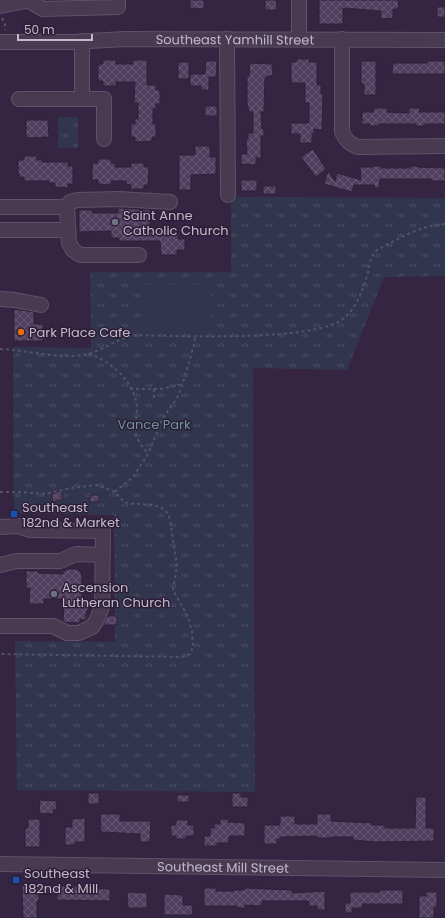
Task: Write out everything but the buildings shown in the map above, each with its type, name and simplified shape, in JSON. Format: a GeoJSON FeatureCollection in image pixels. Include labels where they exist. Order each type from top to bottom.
{"type":"FeatureCollection","features":[{"type":"Feature","properties":{"kind":"street"},"geometry":{"type":"LineString","coordinates":[[299,0],[299,39]]}},
{"type":"Feature","properties":{"kind":"street"},"geometry":{"type":"LineString","coordinates":[[0,6],[29,1],[43,9],[118,4]]}},
{"type":"Feature","properties":{"kind":"street","name":"Southeast Yamhill Street"},"geometry":{"type":"LineString","coordinates":[[2,36],[82,41],[126,39],[445,40]]}},
{"type":"Feature","properties":{"kind":"street"},"geometry":{"type":"LineString","coordinates":[[227,39],[228,195]]}},
{"type":"Feature","properties":{"kind":"street"},"geometry":{"type":"LineString","coordinates":[[342,39],[342,132],[345,139],[358,147],[445,146]]}},
{"type":"Feature","properties":{"kind":"street"},"geometry":{"type":"LineString","coordinates":[[82,41],[82,99]]}},
{"type":"Feature","properties":{"kind":"street"},"geometry":{"type":"LineString","coordinates":[[19,99],[104,99],[104,139]]}},
{"type":"Feature","properties":{"kind":"street"},"geometry":{"type":"LineString","coordinates":[[139,256],[80,255],[73,250],[68,243],[67,207],[70,202],[78,200],[118,199],[170,202]]}},
{"type":"Feature","properties":{"kind":"street"},"geometry":{"type":"LineString","coordinates":[[0,207],[67,207]]}},
{"type":"Feature","properties":{"kind":"street"},"geometry":{"type":"LineString","coordinates":[[0,230],[67,230]]}},
{"type":"Feature","properties":{"kind":"street"},"geometry":{"type":"LineString","coordinates":[[0,299],[41,305]]}},
{"type":"Feature","properties":{"kind":"street"},"geometry":{"type":"LineString","coordinates":[[0,527],[18,526],[31,530],[103,530],[102,606],[97,620],[92,627],[78,634],[67,633],[53,626],[0,626]]}},
{"type":"Feature","properties":{"kind":"street"},"geometry":{"type":"LineString","coordinates":[[0,565],[17,561],[60,561],[76,554],[102,555]]}},
{"type":"Feature","properties":{"kind":"street","name":"Southeast Mill Street"},"geometry":{"type":"LineString","coordinates":[[0,864],[445,870]]}},
{"type":"Feature","properties":{"kind":"path"},"geometry":{"type":"LineString","coordinates":[[0,13],[5,24],[2,36]]}},
{"type":"Feature","properties":{"kind":"path"},"geometry":{"type":"LineString","coordinates":[[0,349],[64,355],[88,354],[134,336],[195,336],[282,333],[313,330],[332,325],[345,317],[362,292],[372,256],[377,250],[421,230],[445,224]]}},
{"type":"Feature","properties":{"kind":"path"},"geometry":{"type":"LineString","coordinates":[[114,492],[134,476],[148,454],[163,418],[177,398],[183,384],[195,342],[195,336]]}},
{"type":"Feature","properties":{"kind":"path"},"geometry":{"type":"LineString","coordinates":[[88,354],[99,357],[112,366],[120,373],[130,389],[136,405],[136,435],[148,454]]}},
{"type":"Feature","properties":{"kind":"path"},"geometry":{"type":"LineString","coordinates":[[130,389],[154,389],[183,384]]}},
{"type":"Feature","properties":{"kind":"path"},"geometry":{"type":"LineString","coordinates":[[154,389],[154,398]]}},
{"type":"Feature","properties":{"kind":"path"},"geometry":{"type":"LineString","coordinates":[[0,492],[45,494],[65,489],[93,485],[106,488],[114,492],[124,502],[158,506],[165,509],[169,516],[177,566],[173,590],[188,617],[192,631],[193,647],[190,654],[179,657],[0,654]]}},
{"type":"Feature","properties":{"kind":"green space"},"geometry":{"type":"Polygon","coordinates":[[[58,117],[78,117],[78,148],[58,148],[58,117]]]}},
{"type":"Feature","properties":{"kind":"green space","name":"Vance Park"},"geometry":{"type":"Polygon","coordinates":[[[231,197],[445,198],[445,276],[384,277],[347,370],[253,368],[255,792],[17,790],[15,641],[115,642],[114,515],[14,513],[13,347],[91,348],[90,272],[231,272],[231,197]]]}},
{"type":"Feature","properties":{"kind":"green space"},"geometry":{"type":"Polygon","coordinates":[[[143,285],[211,285],[211,330],[143,330],[143,285]]]}},
{"type":"Feature","properties":{"kind":"place","name":"Saint Anne Catholic Church"},"geometry":{"type":"Point","coordinates":[115,222]}},
{"type":"Feature","properties":{"kind":"place","name":"Park Place Cafe"},"geometry":{"type":"Point","coordinates":[21,332]}},
{"type":"Feature","properties":{"kind":"place","name":"Southeast 182nd & Market"},"geometry":{"type":"Point","coordinates":[14,514]}},
{"type":"Feature","properties":{"kind":"place","name":"Ascension Lutheran Church"},"geometry":{"type":"Point","coordinates":[54,594]}},
{"type":"Feature","properties":{"kind":"place","name":"Southeast 182nd & Mill"},"geometry":{"type":"Point","coordinates":[16,880]}}]}
